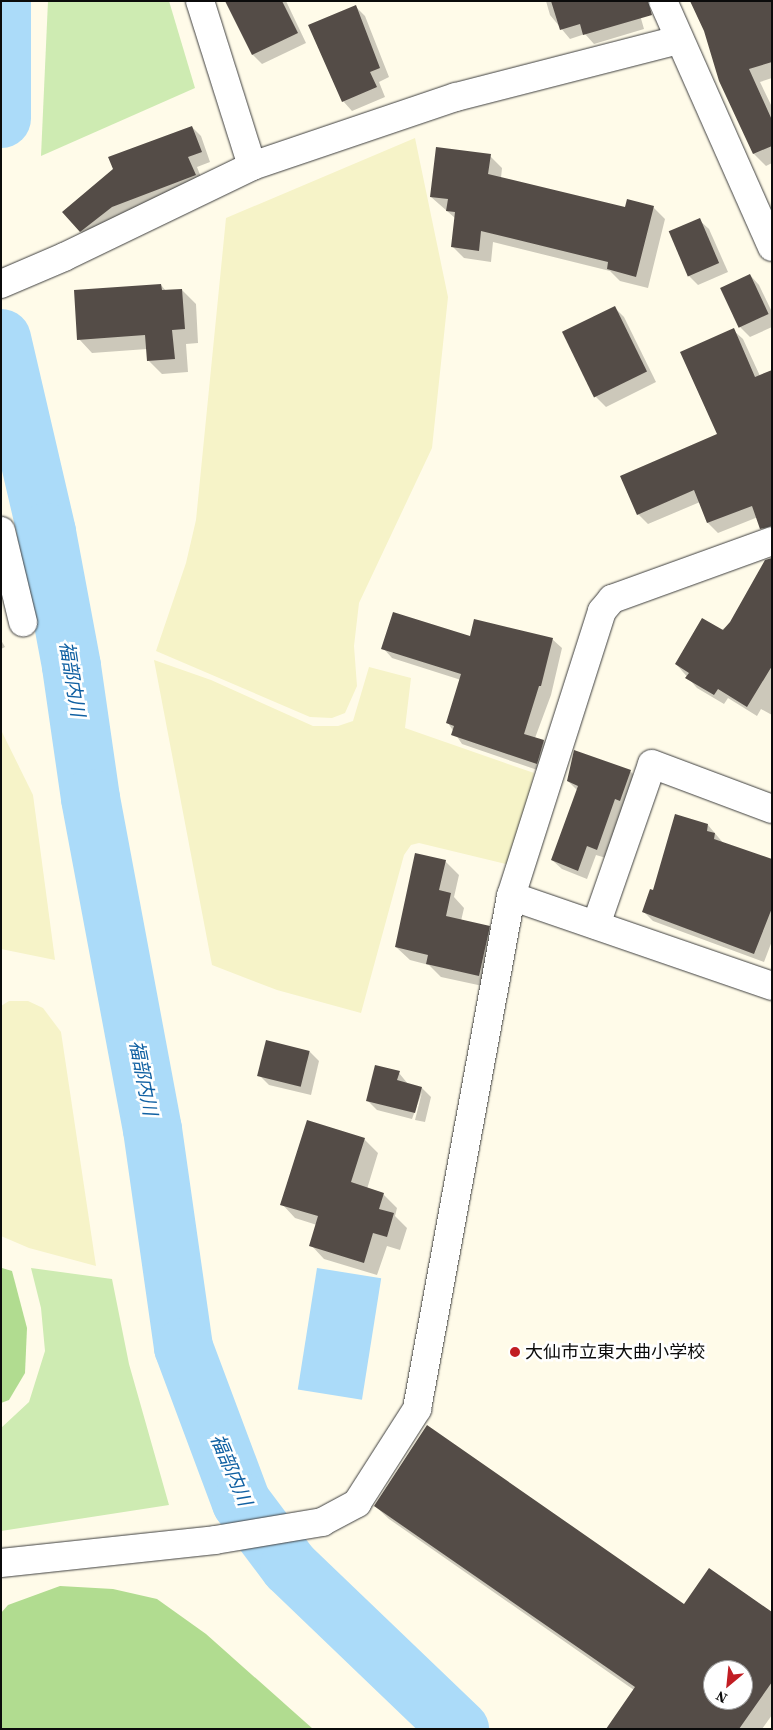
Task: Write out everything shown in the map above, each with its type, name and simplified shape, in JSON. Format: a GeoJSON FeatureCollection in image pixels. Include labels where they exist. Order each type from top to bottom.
{"type":"FeatureCollection","features":[{"type":"Feature","properties":{"kind":"street"},"geometry":{"type":"LineString","coordinates":[[200,1],[252,166]]}},
{"type":"Feature","properties":{"kind":"street"},"geometry":{"type":"LineString","coordinates":[[663,1],[678,40],[772,247]]}},
{"type":"Feature","properties":{"kind":"street"},"geometry":{"type":"LineString","coordinates":[[1,284],[64,257],[252,166],[456,96],[678,40]]}},
{"type":"Feature","properties":{"kind":"street"},"geometry":{"type":"LineString","coordinates":[[1,531],[23,622]]}},
{"type":"Feature","properties":{"kind":"street"},"geometry":{"type":"LineString","coordinates":[[1,1563],[215,1540],[322,1522],[357,1504],[417,1409],[511,896],[602,610],[612,599],[772,540]]}},
{"type":"Feature","properties":{"kind":"street"},"geometry":{"type":"LineString","coordinates":[[596,925],[652,764],[772,809]]}},
{"type":"Feature","properties":{"kind":"street"},"geometry":{"type":"LineString","coordinates":[[511,896],[772,986]]}},
{"type":"Feature","properties":{"kind":"shaded area"},"geometry":{"type":"Polygon","coordinates":[[[415,138],[448,297],[432,448],[359,603],[354,646],[357,686],[345,713],[332,718],[310,717],[156,651],[186,563],[196,520],[226,218],[415,138]]]}},
{"type":"Feature","properties":{"kind":"shaded area"},"geometry":{"type":"Polygon","coordinates":[[[154,660],[211,680],[313,726],[338,726],[353,721],[369,667],[411,678],[405,728],[534,773],[514,866],[419,843],[411,845],[404,855],[361,1013],[277,990],[212,965],[154,660]]]}},
{"type":"Feature","properties":{"kind":"shaded area"},"geometry":{"type":"Polygon","coordinates":[[[1,730],[33,795],[55,960],[1,949],[1,730]]]}},
{"type":"Feature","properties":{"kind":"shaded area"},"geometry":{"type":"Polygon","coordinates":[[[9,1001],[28,1001],[43,1008],[61,1032],[96,1266],[29,1248],[1,1236],[1,1006],[9,1001]]]}},
{"type":"Feature","properties":{"kind":"green space"},"geometry":{"type":"Polygon","coordinates":[[[48,1],[169,1],[195,88],[41,156],[48,1]]]}},
{"type":"Feature","properties":{"kind":"green space"},"geometry":{"type":"Polygon","coordinates":[[[2,1268],[12,1271],[27,1328],[25,1373],[9,1400],[1,1403],[2,1268]]]}},
{"type":"Feature","properties":{"kind":"green space"},"geometry":{"type":"Polygon","coordinates":[[[31,1268],[112,1279],[129,1364],[169,1505],[1,1531],[1,1428],[29,1402],[45,1351],[41,1308],[31,1268]]]}},
{"type":"Feature","properties":{"kind":"green space"},"geometry":{"type":"Polygon","coordinates":[[[60,1586],[113,1589],[157,1599],[206,1634],[313,1729],[1,1729],[1,1613],[8,1605],[60,1586]]]}},
{"type":"Feature","properties":{"kind":"water"},"geometry":{"type":"Polygon","coordinates":[[[317,1268],[381,1278],[362,1400],[298,1389],[317,1268]]]}},
{"type":"Feature","properties":{"kind":"building"},"geometry":{"type":"Polygon","coordinates":[[[225,1],[282,1],[298,33],[252,55],[225,1]]]}},
{"type":"Feature","properties":{"kind":"building"},"geometry":{"type":"Polygon","coordinates":[[[551,1],[648,1],[652,15],[583,35],[580,24],[560,30],[551,1]]]}},
{"type":"Feature","properties":{"kind":"building"},"geometry":{"type":"Polygon","coordinates":[[[690,1],[772,1],[772,62],[749,69],[772,120],[772,146],[753,154],[719,81],[704,31],[690,1]]]}},
{"type":"Feature","properties":{"kind":"building"},"geometry":{"type":"Polygon","coordinates":[[[356,5],[380,68],[370,72],[377,87],[342,102],[308,25],[356,5]]]}},
{"type":"Feature","properties":{"kind":"building"},"geometry":{"type":"Polygon","coordinates":[[[192,126],[202,152],[188,157],[196,175],[112,207],[80,232],[62,212],[113,169],[108,157],[192,126]]]}},
{"type":"Feature","properties":{"kind":"building"},"geometry":{"type":"Polygon","coordinates":[[[436,147],[491,154],[488,174],[625,207],[627,199],[654,206],[636,277],[607,269],[608,262],[481,231],[479,251],[451,247],[455,212],[446,211],[448,199],[430,197],[436,147]]]}},
{"type":"Feature","properties":{"kind":"building"},"geometry":{"type":"Polygon","coordinates":[[[700,218],[719,263],[688,276],[669,231],[700,218]]]}},
{"type":"Feature","properties":{"kind":"building"},"geometry":{"type":"Polygon","coordinates":[[[750,274],[769,314],[739,328],[720,288],[750,274]]]}},
{"type":"Feature","properties":{"kind":"building"},"geometry":{"type":"Polygon","coordinates":[[[161,284],[162,290],[182,289],[185,329],[172,330],[175,359],[147,361],[145,335],[77,340],[74,290],[161,284]]]}},
{"type":"Feature","properties":{"kind":"building"},"geometry":{"type":"Polygon","coordinates":[[[615,306],[647,372],[594,397],[562,332],[615,306]]]}},
{"type":"Feature","properties":{"kind":"building"},"geometry":{"type":"Polygon","coordinates":[[[734,328],[755,377],[772,370],[772,526],[760,529],[752,506],[707,523],[694,490],[637,515],[620,476],[717,434],[680,352],[734,328]]]}},
{"type":"Feature","properties":{"kind":"building"},"geometry":{"type":"Polygon","coordinates":[[[772,558],[772,666],[747,707],[718,689],[714,695],[685,678],[689,673],[675,664],[702,618],[723,630],[730,622],[765,560],[772,558]]]}},
{"type":"Feature","properties":{"kind":"building"},"geometry":{"type":"Polygon","coordinates":[[[393,612],[470,636],[474,619],[553,638],[541,686],[539,686],[524,734],[544,740],[537,764],[451,735],[454,726],[446,723],[461,674],[381,649],[393,612]]]}},
{"type":"Feature","properties":{"kind":"building"},"geometry":{"type":"Polygon","coordinates":[[[574,750],[631,770],[620,801],[615,799],[597,850],[587,846],[578,871],[551,860],[578,786],[567,781],[574,750]]]}},
{"type":"Feature","properties":{"kind":"building"},"geometry":{"type":"Polygon","coordinates":[[[675,814],[708,824],[707,831],[715,833],[714,839],[772,859],[772,908],[754,954],[642,912],[650,889],[653,890],[675,814]]]}},
{"type":"Feature","properties":{"kind":"building"},"geometry":{"type":"Polygon","coordinates":[[[415,853],[446,860],[439,890],[451,893],[446,916],[490,926],[479,976],[426,964],[428,955],[395,947],[415,853]]]}},
{"type":"Feature","properties":{"kind":"building"},"geometry":{"type":"Polygon","coordinates":[[[266,1040],[310,1051],[301,1087],[257,1076],[266,1040]]]}},
{"type":"Feature","properties":{"kind":"building"},"geometry":{"type":"Polygon","coordinates":[[[375,1065],[400,1071],[397,1080],[422,1087],[415,1113],[366,1101],[375,1065]]]}},
{"type":"Feature","properties":{"kind":"building"},"geometry":{"type":"Polygon","coordinates":[[[307,1120],[365,1138],[351,1182],[384,1193],[379,1209],[394,1213],[387,1237],[373,1233],[364,1263],[309,1246],[318,1216],[280,1205],[307,1120]]]}},
{"type":"Feature","properties":{"kind":"building"},"geometry":{"type":"Polygon","coordinates":[[[427,1425],[684,1604],[709,1568],[772,1612],[772,1682],[753,1709],[753,1660],[703,1660],[703,1710],[752,1710],[739,1729],[606,1729],[635,1687],[374,1506],[427,1425]]]}},
{"type":"Feature","properties":{"kind":"waterway","name":"福部内川"},"geometry":{"type":"LineString","coordinates":[[1,1],[1,118]]}},
{"type":"Feature","properties":{"kind":"waterway","name":"福部内川"},"geometry":{"type":"LineString","coordinates":[[1,338],[46,532],[71,666],[90,798],[152,1129],[183,1347],[241,1502],[289,1566],[459,1729]]}},
{"type":"Feature","properties":{"kind":"place","name":"大仙市立東大曲小学校"},"geometry":{"type":"Point","coordinates":[515,1352]}}]}
